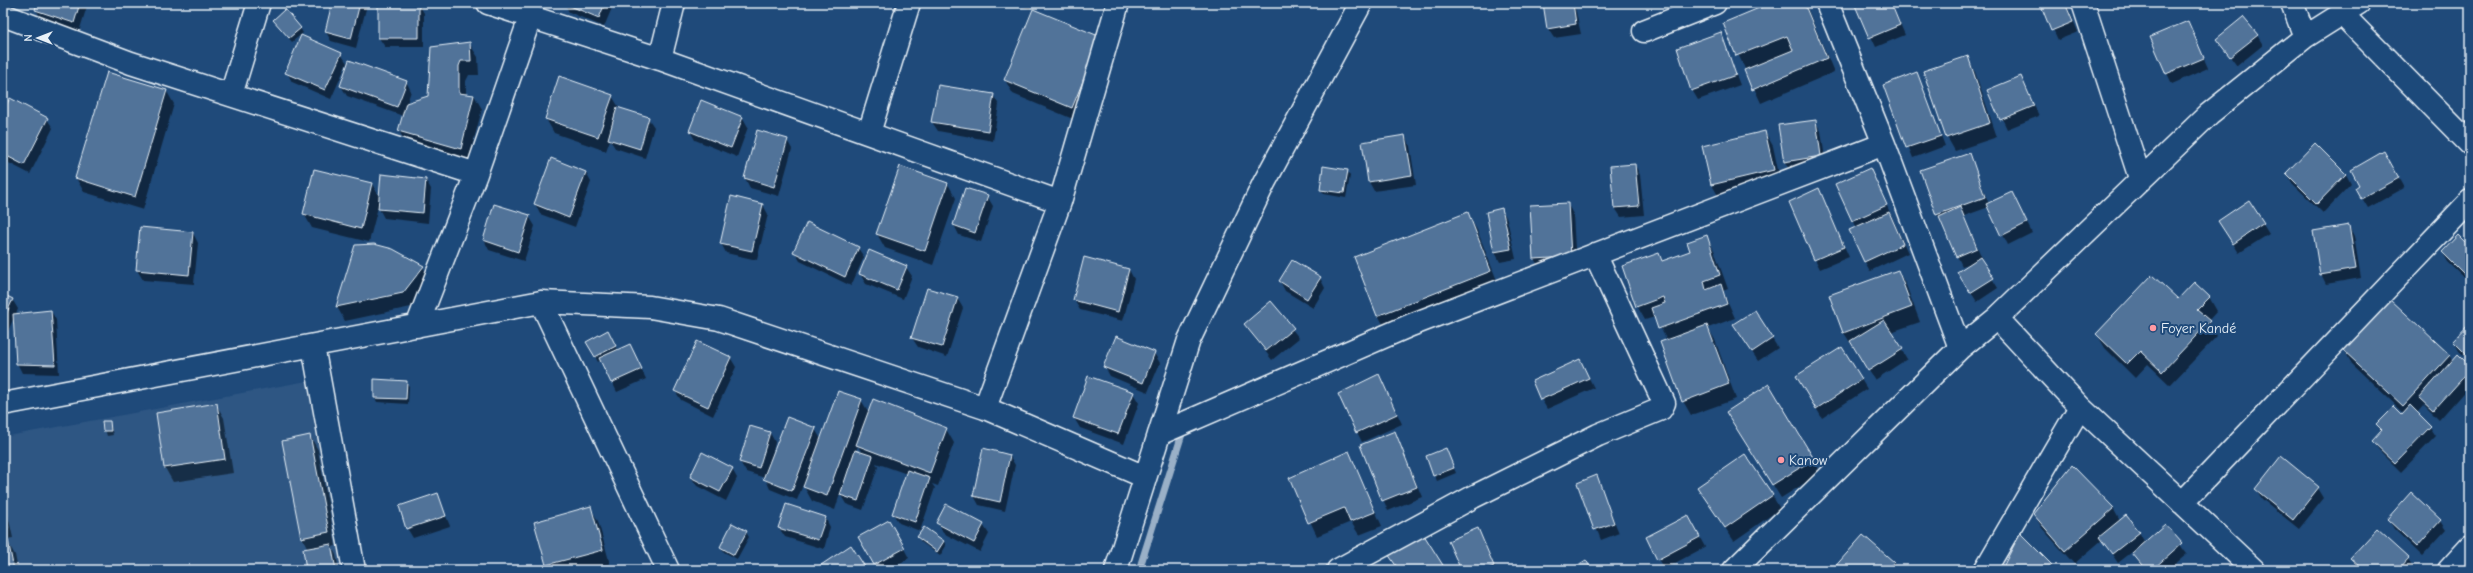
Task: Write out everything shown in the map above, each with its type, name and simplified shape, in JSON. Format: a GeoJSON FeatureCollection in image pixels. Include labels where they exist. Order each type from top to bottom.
{"type":"FeatureCollection","features":[{"type":"Feature","properties":{"kind":"street"},"geometry":{"type":"LineString","coordinates":[[231,95],[259,3]]}},
{"type":"Feature","properties":{"kind":"street"},"geometry":{"type":"LineString","coordinates":[[488,3],[531,15],[660,59],[1060,202]]}},
{"type":"Feature","properties":{"kind":"street"},"geometry":{"type":"LineString","coordinates":[[660,59],[674,3]]}},
{"type":"Feature","properties":{"kind":"street"},"geometry":{"type":"LineString","coordinates":[[869,133],[909,3]]}},
{"type":"Feature","properties":{"kind":"street"},"geometry":{"type":"LineString","coordinates":[[985,408],[1060,202],[1118,3]]}},
{"type":"Feature","properties":{"kind":"street"},"geometry":{"type":"LineString","coordinates":[[1116,570],[1189,340],[1264,184],[1361,3]]}},
{"type":"Feature","properties":{"kind":"street"},"geometry":{"type":"LineString","coordinates":[[1644,31],[1715,3]]}},
{"type":"Feature","properties":{"kind":"street"},"geometry":{"type":"LineString","coordinates":[[1827,3],[1884,144],[1960,348]]}},
{"type":"Feature","properties":{"kind":"street"},"geometry":{"type":"LineString","coordinates":[[2083,3],[2140,178]]}},
{"type":"Feature","properties":{"kind":"street"},"geometry":{"type":"LineString","coordinates":[[2292,3],[2305,37]]}},
{"type":"Feature","properties":{"kind":"street"},"geometry":{"type":"LineString","coordinates":[[1734,570],[1960,348],[1997,318],[2140,178],[2209,114],[2305,37],[2350,8],[2470,144]]}},
{"type":"Feature","properties":{"kind":"street"},"geometry":{"type":"LineString","coordinates":[[3,15],[131,63],[476,174]]}},
{"type":"Feature","properties":{"kind":"street"},"geometry":{"type":"LineString","coordinates":[[417,326],[476,174],[531,15]]}},
{"type":"Feature","properties":{"kind":"street"},"geometry":{"type":"LineString","coordinates":[[1159,434],[1411,325],[1884,144]]}},
{"type":"Feature","properties":{"kind":"street"},"geometry":{"type":"LineString","coordinates":[[2182,503],[2470,201]]}},
{"type":"Feature","properties":{"kind":"street"},"geometry":{"type":"LineString","coordinates":[[1338,570],[1480,493],[1598,435],[1661,409],[1664,403],[1595,254]]}},
{"type":"Feature","properties":{"kind":"street"},"geometry":{"type":"LineString","coordinates":[[3,404],[541,302],[650,307],[719,319],[985,408],[1145,477]]}},
{"type":"Feature","properties":{"kind":"street"},"geometry":{"type":"LineString","coordinates":[[541,302],[668,570]]}},
{"type":"Feature","properties":{"kind":"street"},"geometry":{"type":"LineString","coordinates":[[1997,318],[2080,407],[2254,570]]}},
{"type":"Feature","properties":{"kind":"street"},"geometry":{"type":"LineString","coordinates":[[313,346],[354,570]]}},
{"type":"Feature","properties":{"kind":"street"},"geometry":{"type":"LineString","coordinates":[[1985,570],[2080,407]]}},
{"type":"Feature","properties":{"kind":"street"},"geometry":{"type":"LineString","coordinates":[[2449,570],[2470,547]]}},
{"type":"Feature","properties":{"kind":"shaded area"},"geometry":{"type":"Polygon","coordinates":[[[307,381],[341,570],[3,570],[3,437],[307,381]]]}},
{"type":"Feature","properties":{"kind":"building"},"geometry":{"type":"Polygon","coordinates":[[[37,3],[80,3],[74,23],[35,10],[37,3]]]}},
{"type":"Feature","properties":{"kind":"building"},"geometry":{"type":"Polygon","coordinates":[[[332,3],[360,3],[351,39],[325,32],[332,3]]]}},
{"type":"Feature","properties":{"kind":"building"},"geometry":{"type":"Polygon","coordinates":[[[378,3],[419,3],[419,38],[378,38],[378,3]]]}},
{"type":"Feature","properties":{"kind":"building"},"geometry":{"type":"Polygon","coordinates":[[[563,3],[605,3],[599,18],[563,3]]]}},
{"type":"Feature","properties":{"kind":"building"},"geometry":{"type":"Polygon","coordinates":[[[1543,3],[1573,3],[1576,24],[1547,29],[1543,3]]]}},
{"type":"Feature","properties":{"kind":"building"},"geometry":{"type":"Polygon","coordinates":[[[1771,3],[1804,3],[1827,58],[1752,90],[1744,70],[1793,50],[1787,36],[1736,56],[1723,23],[1771,3]]]}},
{"type":"Feature","properties":{"kind":"building"},"geometry":{"type":"Polygon","coordinates":[[[1854,3],[1891,3],[1900,25],[1869,38],[1854,3]]]}},
{"type":"Feature","properties":{"kind":"building"},"geometry":{"type":"Polygon","coordinates":[[[2040,3],[2065,3],[2073,22],[2051,31],[2040,3]]]}},
{"type":"Feature","properties":{"kind":"building"},"geometry":{"type":"Polygon","coordinates":[[[285,9],[301,28],[289,38],[273,20],[285,9]]]}},
{"type":"Feature","properties":{"kind":"building"},"geometry":{"type":"Polygon","coordinates":[[[1033,9],[1101,37],[1072,108],[1004,80],[1033,9]]]}},
{"type":"Feature","properties":{"kind":"building"},"geometry":{"type":"Polygon","coordinates":[[[2243,17],[2258,35],[2230,57],[2216,39],[2243,17]]]}},
{"type":"Feature","properties":{"kind":"building"},"geometry":{"type":"Polygon","coordinates":[[[2188,21],[2204,58],[2166,74],[2150,37],[2188,21]]]}},
{"type":"Feature","properties":{"kind":"building"},"geometry":{"type":"Polygon","coordinates":[[[1721,32],[1736,75],[1691,91],[1677,48],[1721,32]]]}},
{"type":"Feature","properties":{"kind":"building"},"geometry":{"type":"Polygon","coordinates":[[[301,35],[342,53],[325,90],[285,73],[301,35]]]}},
{"type":"Feature","properties":{"kind":"building"},"geometry":{"type":"Polygon","coordinates":[[[470,42],[471,61],[461,61],[459,66],[459,93],[474,95],[461,149],[398,131],[406,103],[428,96],[431,47],[470,42]]]}},
{"type":"Feature","properties":{"kind":"building"},"geometry":{"type":"Polygon","coordinates":[[[1968,56],[1990,123],[1946,138],[1923,71],[1968,56]]]}},
{"type":"Feature","properties":{"kind":"building"},"geometry":{"type":"Polygon","coordinates":[[[349,60],[407,81],[397,107],[340,86],[349,60]]]}},
{"type":"Feature","properties":{"kind":"building"},"geometry":{"type":"Polygon","coordinates":[[[107,72],[167,90],[135,197],[75,178],[107,72]]]}},
{"type":"Feature","properties":{"kind":"building"},"geometry":{"type":"Polygon","coordinates":[[[1917,72],[1941,136],[1906,148],[1883,85],[1917,72]]]}},
{"type":"Feature","properties":{"kind":"building"},"geometry":{"type":"Polygon","coordinates":[[[559,76],[613,95],[598,137],[545,119],[559,76]]]}},
{"type":"Feature","properties":{"kind":"building"},"geometry":{"type":"Polygon","coordinates":[[[2021,76],[2034,106],[2000,120],[1987,90],[2021,76]]]}},
{"type":"Feature","properties":{"kind":"building"},"geometry":{"type":"Polygon","coordinates":[[[938,85],[994,94],[988,131],[931,122],[938,85]]]}},
{"type":"Feature","properties":{"kind":"building"},"geometry":{"type":"Polygon","coordinates":[[[10,98],[48,118],[24,165],[3,154],[3,111],[10,98]]]}},
{"type":"Feature","properties":{"kind":"building"},"geometry":{"type":"Polygon","coordinates":[[[701,100],[743,117],[731,148],[689,131],[701,100]]]}},
{"type":"Feature","properties":{"kind":"building"},"geometry":{"type":"Polygon","coordinates":[[[617,107],[649,117],[640,149],[608,139],[617,107]]]}},
{"type":"Feature","properties":{"kind":"building"},"geometry":{"type":"Polygon","coordinates":[[[1816,120],[1821,156],[1784,162],[1778,125],[1816,120]]]}},
{"type":"Feature","properties":{"kind":"building"},"geometry":{"type":"Polygon","coordinates":[[[757,130],[788,139],[774,187],[744,178],[757,130]]]}},
{"type":"Feature","properties":{"kind":"building"},"geometry":{"type":"Polygon","coordinates":[[[1765,131],[1774,170],[1711,185],[1702,146],[1765,131]]]}},
{"type":"Feature","properties":{"kind":"building"},"geometry":{"type":"Polygon","coordinates":[[[1405,135],[1412,175],[1368,182],[1362,142],[1405,135]]]}},
{"type":"Feature","properties":{"kind":"building"},"geometry":{"type":"Polygon","coordinates":[[[2315,143],[2346,174],[2317,204],[2286,173],[2315,143]]]}},
{"type":"Feature","properties":{"kind":"building"},"geometry":{"type":"Polygon","coordinates":[[[2384,151],[2399,178],[2361,199],[2355,188],[2359,185],[2351,170],[2384,151]]]}},
{"type":"Feature","properties":{"kind":"building"},"geometry":{"type":"Polygon","coordinates":[[[1970,153],[1985,197],[1936,215],[1920,170],[1970,153]]]}},
{"type":"Feature","properties":{"kind":"building"},"geometry":{"type":"Polygon","coordinates":[[[551,158],[586,172],[569,218],[534,204],[551,158]]]}},
{"type":"Feature","properties":{"kind":"building"},"geometry":{"type":"Polygon","coordinates":[[[1635,164],[1639,206],[1614,208],[1610,166],[1635,164]]]}},
{"type":"Feature","properties":{"kind":"building"},"geometry":{"type":"Polygon","coordinates":[[[900,166],[948,183],[925,251],[876,234],[900,166]]]}},
{"type":"Feature","properties":{"kind":"building"},"geometry":{"type":"Polygon","coordinates":[[[1323,166],[1348,170],[1344,193],[1320,190],[1323,166]]]}},
{"type":"Feature","properties":{"kind":"building"},"geometry":{"type":"Polygon","coordinates":[[[1870,168],[1887,205],[1852,221],[1835,184],[1870,168]]]}},
{"type":"Feature","properties":{"kind":"building"},"geometry":{"type":"Polygon","coordinates":[[[314,169],[372,183],[361,229],[303,214],[314,169]]]}},
{"type":"Feature","properties":{"kind":"building"},"geometry":{"type":"Polygon","coordinates":[[[381,174],[426,179],[423,213],[378,209],[381,174]]]}},
{"type":"Feature","properties":{"kind":"building"},"geometry":{"type":"Polygon","coordinates":[[[965,188],[988,195],[975,233],[953,225],[965,188]]]}},
{"type":"Feature","properties":{"kind":"building"},"geometry":{"type":"Polygon","coordinates":[[[1819,188],[1844,247],[1814,260],[1789,202],[1819,188]]]}},
{"type":"Feature","properties":{"kind":"building"},"geometry":{"type":"Polygon","coordinates":[[[2012,192],[2027,223],[2001,236],[1986,204],[2012,192]]]}},
{"type":"Feature","properties":{"kind":"building"},"geometry":{"type":"Polygon","coordinates":[[[731,196],[763,204],[752,251],[720,244],[731,196]]]}},
{"type":"Feature","properties":{"kind":"building"},"geometry":{"type":"Polygon","coordinates":[[[2249,200],[2264,223],[2233,244],[2218,221],[2249,200]]]}},
{"type":"Feature","properties":{"kind":"building"},"geometry":{"type":"Polygon","coordinates":[[[1568,203],[1571,257],[1533,259],[1530,205],[1568,203]]]}},
{"type":"Feature","properties":{"kind":"building"},"geometry":{"type":"Polygon","coordinates":[[[494,204],[530,215],[518,252],[483,240],[494,204]]]}},
{"type":"Feature","properties":{"kind":"building"},"geometry":{"type":"Polygon","coordinates":[[[1960,207],[1977,248],[1956,257],[1939,217],[1960,207]]]}},
{"type":"Feature","properties":{"kind":"building"},"geometry":{"type":"Polygon","coordinates":[[[1502,208],[1511,249],[1494,252],[1486,212],[1502,208]]]}},
{"type":"Feature","properties":{"kind":"building"},"geometry":{"type":"Polygon","coordinates":[[[1468,212],[1491,271],[1377,316],[1354,257],[1468,212]]]}},
{"type":"Feature","properties":{"kind":"building"},"geometry":{"type":"Polygon","coordinates":[[[1889,212],[1903,244],[1864,262],[1849,230],[1889,212]]]}},
{"type":"Feature","properties":{"kind":"building"},"geometry":{"type":"Polygon","coordinates":[[[807,222],[859,247],[845,277],[793,252],[807,222]]]}},
{"type":"Feature","properties":{"kind":"building"},"geometry":{"type":"Polygon","coordinates":[[[2349,225],[2356,269],[2320,275],[2313,231],[2349,225]]]}},
{"type":"Feature","properties":{"kind":"building"},"geometry":{"type":"Polygon","coordinates":[[[140,227],[193,232],[189,275],[136,270],[140,227]]]}},
{"type":"Feature","properties":{"kind":"building"},"geometry":{"type":"Polygon","coordinates":[[[1707,235],[1720,275],[1704,281],[1706,290],[1721,284],[1727,304],[1658,329],[1651,308],[1665,303],[1663,297],[1636,307],[1622,266],[1659,253],[1662,261],[1690,251],[1687,242],[1707,235]]]}},
{"type":"Feature","properties":{"kind":"building"},"geometry":{"type":"Polygon","coordinates":[[[2458,235],[2470,247],[2470,280],[2442,252],[2458,235]]]}},
{"type":"Feature","properties":{"kind":"building"},"geometry":{"type":"Polygon","coordinates":[[[374,244],[393,249],[424,266],[403,293],[336,307],[355,245],[374,244]]]}},
{"type":"Feature","properties":{"kind":"building"},"geometry":{"type":"Polygon","coordinates":[[[869,250],[907,266],[897,290],[859,274],[869,250]]]}},
{"type":"Feature","properties":{"kind":"building"},"geometry":{"type":"Polygon","coordinates":[[[1084,257],[1129,269],[1118,312],[1073,300],[1084,257]]]}},
{"type":"Feature","properties":{"kind":"building"},"geometry":{"type":"Polygon","coordinates":[[[1980,257],[1994,278],[1970,293],[1957,272],[1980,257]]]}},
{"type":"Feature","properties":{"kind":"building"},"geometry":{"type":"Polygon","coordinates":[[[1292,260],[1321,277],[1307,299],[1279,281],[1292,260]]]}},
{"type":"Feature","properties":{"kind":"building"},"geometry":{"type":"Polygon","coordinates":[[[1898,270],[1912,307],[1843,333],[1829,295],[1898,270]]]}},
{"type":"Feature","properties":{"kind":"building","name":"Foyer Kandé"},"geometry":{"type":"Polygon","coordinates":[[[2152,275],[2178,299],[2194,282],[2210,297],[2197,310],[2210,321],[2162,372],[2140,351],[2127,364],[2096,334],[2152,275]]]}},
{"type":"Feature","properties":{"kind":"building"},"geometry":{"type":"Polygon","coordinates":[[[927,288],[958,297],[942,347],[911,338],[927,288]]]}},
{"type":"Feature","properties":{"kind":"building"},"geometry":{"type":"Polygon","coordinates":[[[3,294],[13,299],[3,321],[3,294]]]}},
{"type":"Feature","properties":{"kind":"building"},"geometry":{"type":"Polygon","coordinates":[[[2390,299],[2450,355],[2403,406],[2343,350],[2390,299]]]}},
{"type":"Feature","properties":{"kind":"building"},"geometry":{"type":"Polygon","coordinates":[[[1271,301],[1294,328],[1266,351],[1244,324],[1271,301]]]}},
{"type":"Feature","properties":{"kind":"building"},"geometry":{"type":"Polygon","coordinates":[[[51,310],[55,365],[16,364],[13,314],[51,310]]]}},
{"type":"Feature","properties":{"kind":"building"},"geometry":{"type":"Polygon","coordinates":[[[1755,310],[1773,338],[1752,352],[1733,324],[1755,310]]]}},
{"type":"Feature","properties":{"kind":"building"},"geometry":{"type":"Polygon","coordinates":[[[1884,320],[1903,349],[1868,371],[1850,341],[1884,320]]]}},
{"type":"Feature","properties":{"kind":"building"},"geometry":{"type":"Polygon","coordinates":[[[2470,323],[2470,358],[2453,341],[2470,323]]]}},
{"type":"Feature","properties":{"kind":"building"},"geometry":{"type":"Polygon","coordinates":[[[1707,325],[1729,384],[1682,402],[1660,342],[1707,325]]]}},
{"type":"Feature","properties":{"kind":"building"},"geometry":{"type":"Polygon","coordinates":[[[608,330],[616,346],[595,357],[586,342],[608,330]]]}},
{"type":"Feature","properties":{"kind":"building"},"geometry":{"type":"Polygon","coordinates":[[[1116,336],[1155,352],[1143,383],[1103,367],[1116,336]]]}},
{"type":"Feature","properties":{"kind":"building"},"geometry":{"type":"Polygon","coordinates":[[[697,341],[731,357],[708,407],[674,391],[697,341]]]}},
{"type":"Feature","properties":{"kind":"building"},"geometry":{"type":"Polygon","coordinates":[[[630,344],[642,369],[611,383],[599,358],[630,344]]]}},
{"type":"Feature","properties":{"kind":"building"},"geometry":{"type":"Polygon","coordinates":[[[1842,347],[1862,379],[1816,409],[1796,376],[1842,347]]]}},
{"type":"Feature","properties":{"kind":"building"},"geometry":{"type":"Polygon","coordinates":[[[2458,354],[2470,366],[2470,370],[2433,411],[2419,398],[2458,354]]]}},
{"type":"Feature","properties":{"kind":"building"},"geometry":{"type":"Polygon","coordinates":[[[1580,359],[1589,378],[1540,400],[1532,381],[1580,359]]]}},
{"type":"Feature","properties":{"kind":"building"},"geometry":{"type":"Polygon","coordinates":[[[1379,374],[1397,414],[1356,433],[1338,394],[1379,374]]]}},
{"type":"Feature","properties":{"kind":"building"},"geometry":{"type":"Polygon","coordinates":[[[1088,376],[1134,392],[1118,434],[1073,418],[1088,376]]]}},
{"type":"Feature","properties":{"kind":"building"},"geometry":{"type":"Polygon","coordinates":[[[374,379],[407,381],[406,399],[374,398],[374,379]]]}},
{"type":"Feature","properties":{"kind":"building"},"geometry":{"type":"Polygon","coordinates":[[[1769,384],[1814,459],[1772,485],[1726,412],[1769,384]]]}},
{"type":"Feature","properties":{"kind":"building"},"geometry":{"type":"Polygon","coordinates":[[[838,391],[862,399],[827,496],[803,487],[838,391]]]}},
{"type":"Feature","properties":{"kind":"building"},"geometry":{"type":"Polygon","coordinates":[[[873,399],[947,428],[930,473],[856,445],[873,399]]]}},
{"type":"Feature","properties":{"kind":"building"},"geometry":{"type":"Polygon","coordinates":[[[217,403],[225,459],[164,468],[156,413],[217,403]]]}},
{"type":"Feature","properties":{"kind":"building"},"geometry":{"type":"Polygon","coordinates":[[[2410,405],[2431,426],[2395,463],[2372,441],[2382,430],[2376,424],[2394,406],[2402,414],[2410,405]]]}},
{"type":"Feature","properties":{"kind":"building"},"geometry":{"type":"Polygon","coordinates":[[[787,417],[816,428],[792,491],[763,479],[787,417]]]}},
{"type":"Feature","properties":{"kind":"building"},"geometry":{"type":"Polygon","coordinates":[[[102,421],[110,421],[111,431],[103,431],[102,421]]]}},
{"type":"Feature","properties":{"kind":"building"},"geometry":{"type":"Polygon","coordinates":[[[750,426],[770,432],[759,468],[739,462],[750,426]]]}},
{"type":"Feature","properties":{"kind":"building"},"geometry":{"type":"Polygon","coordinates":[[[1395,431],[1417,487],[1382,501],[1360,445],[1395,431]]]}},
{"type":"Feature","properties":{"kind":"building"},"geometry":{"type":"Polygon","coordinates":[[[310,435],[329,532],[301,538],[282,441],[310,435]]]}},
{"type":"Feature","properties":{"kind":"building"},"geometry":{"type":"Polygon","coordinates":[[[983,448],[1010,455],[1000,502],[973,496],[983,448]]]}},
{"type":"Feature","properties":{"kind":"building"},"geometry":{"type":"Polygon","coordinates":[[[1446,448],[1454,468],[1433,476],[1426,456],[1446,448]]]}},
{"type":"Feature","properties":{"kind":"building"},"geometry":{"type":"Polygon","coordinates":[[[855,450],[873,456],[858,501],[840,495],[855,450]]]}},
{"type":"Feature","properties":{"kind":"building"},"geometry":{"type":"Polygon","coordinates":[[[1349,451],[1375,512],[1350,522],[1344,508],[1308,523],[1289,478],[1349,451]]]}},
{"type":"Feature","properties":{"kind":"building"},"geometry":{"type":"Polygon","coordinates":[[[702,452],[733,468],[720,492],[690,477],[702,452]]]}},
{"type":"Feature","properties":{"kind":"building"},"geometry":{"type":"Polygon","coordinates":[[[1745,454],[1773,495],[1725,528],[1697,487],[1745,454]]]}},
{"type":"Feature","properties":{"kind":"building"},"geometry":{"type":"Polygon","coordinates":[[[2281,456],[2319,487],[2293,520],[2255,489],[2281,456]]]}},
{"type":"Feature","properties":{"kind":"building"},"geometry":{"type":"Polygon","coordinates":[[[2072,465],[2114,508],[2065,551],[2033,514],[2072,465]]]}},
{"type":"Feature","properties":{"kind":"building"},"geometry":{"type":"Polygon","coordinates":[[[907,470],[930,478],[915,522],[892,514],[907,470]]]}},
{"type":"Feature","properties":{"kind":"building"},"geometry":{"type":"Polygon","coordinates":[[[1597,475],[1614,523],[1594,530],[1577,483],[1597,475]]]}},
{"type":"Feature","properties":{"kind":"building"},"geometry":{"type":"Polygon","coordinates":[[[2411,492],[2441,520],[2417,547],[2387,519],[2411,492]]]}},
{"type":"Feature","properties":{"kind":"building"},"geometry":{"type":"Polygon","coordinates":[[[438,493],[446,516],[406,529],[399,506],[438,493]]]}},
{"type":"Feature","properties":{"kind":"building"},"geometry":{"type":"Polygon","coordinates":[[[786,504],[826,517],[818,540],[778,528],[786,504]]]}},
{"type":"Feature","properties":{"kind":"building"},"geometry":{"type":"Polygon","coordinates":[[[946,504],[984,524],[974,543],[936,523],[946,504]]]}},
{"type":"Feature","properties":{"kind":"building"},"geometry":{"type":"Polygon","coordinates":[[[3,505],[8,528],[3,529],[3,505]]]}},
{"type":"Feature","properties":{"kind":"building"},"geometry":{"type":"Polygon","coordinates":[[[591,506],[603,550],[546,565],[534,522],[591,506]]]}},
{"type":"Feature","properties":{"kind":"building"},"geometry":{"type":"Polygon","coordinates":[[[1688,515],[1700,537],[1657,560],[1646,537],[1688,515]]]}},
{"type":"Feature","properties":{"kind":"building"},"geometry":{"type":"Polygon","coordinates":[[[2126,515],[2140,532],[2112,554],[2099,537],[2126,515]]]}},
{"type":"Feature","properties":{"kind":"building"},"geometry":{"type":"Polygon","coordinates":[[[889,520],[905,548],[874,565],[858,537],[889,520]]]}},
{"type":"Feature","properties":{"kind":"building"},"geometry":{"type":"Polygon","coordinates":[[[732,523],[747,531],[734,555],[720,547],[732,523]]]}},
{"type":"Feature","properties":{"kind":"building"},"geometry":{"type":"Polygon","coordinates":[[[2165,524],[2182,543],[2152,570],[2146,570],[2132,553],[2165,524]]]}},
{"type":"Feature","properties":{"kind":"building"},"geometry":{"type":"Polygon","coordinates":[[[924,527],[944,541],[937,552],[917,537],[924,527]]]}},
{"type":"Feature","properties":{"kind":"building"},"geometry":{"type":"Polygon","coordinates":[[[1478,528],[1494,566],[1484,570],[1461,570],[1448,541],[1478,528]]]}},
{"type":"Feature","properties":{"kind":"building"},"geometry":{"type":"Polygon","coordinates":[[[2377,529],[2409,558],[2398,570],[2363,570],[2350,558],[2377,529]]]}},
{"type":"Feature","properties":{"kind":"building"},"geometry":{"type":"Polygon","coordinates":[[[1422,532],[1446,570],[1399,570],[1388,554],[1422,532]]]}},
{"type":"Feature","properties":{"kind":"building"},"geometry":{"type":"Polygon","coordinates":[[[2020,533],[2052,565],[2045,570],[2005,570],[2003,567],[2020,533]]]}},
{"type":"Feature","properties":{"kind":"building"},"geometry":{"type":"Polygon","coordinates":[[[1863,535],[1894,562],[1886,570],[1832,570],[1863,535]]]}},
{"type":"Feature","properties":{"kind":"building"},"geometry":{"type":"Polygon","coordinates":[[[8,540],[14,570],[3,570],[3,541],[8,540]]]}},
{"type":"Feature","properties":{"kind":"building"},"geometry":{"type":"Polygon","coordinates":[[[331,544],[336,570],[306,570],[303,549],[331,544]]]}},
{"type":"Feature","properties":{"kind":"building"},"geometry":{"type":"Polygon","coordinates":[[[851,545],[867,570],[820,570],[818,567],[851,545]]]}},
{"type":"Feature","properties":{"kind":"building"},"geometry":{"type":"Polygon","coordinates":[[[1586,560],[1592,570],[1570,570],[1586,560]]]}},
{"type":"Feature","properties":{"kind":"waterway"},"geometry":{"type":"LineString","coordinates":[[1139,570],[1183,431]]}},
{"type":"Feature","properties":{"kind":"place","name":"Foyer Kandé"},"geometry":{"type":"Point","coordinates":[2153,328]}},
{"type":"Feature","properties":{"kind":"place","name":"Kanow"},"geometry":{"type":"Point","coordinates":[1781,460]}}]}
